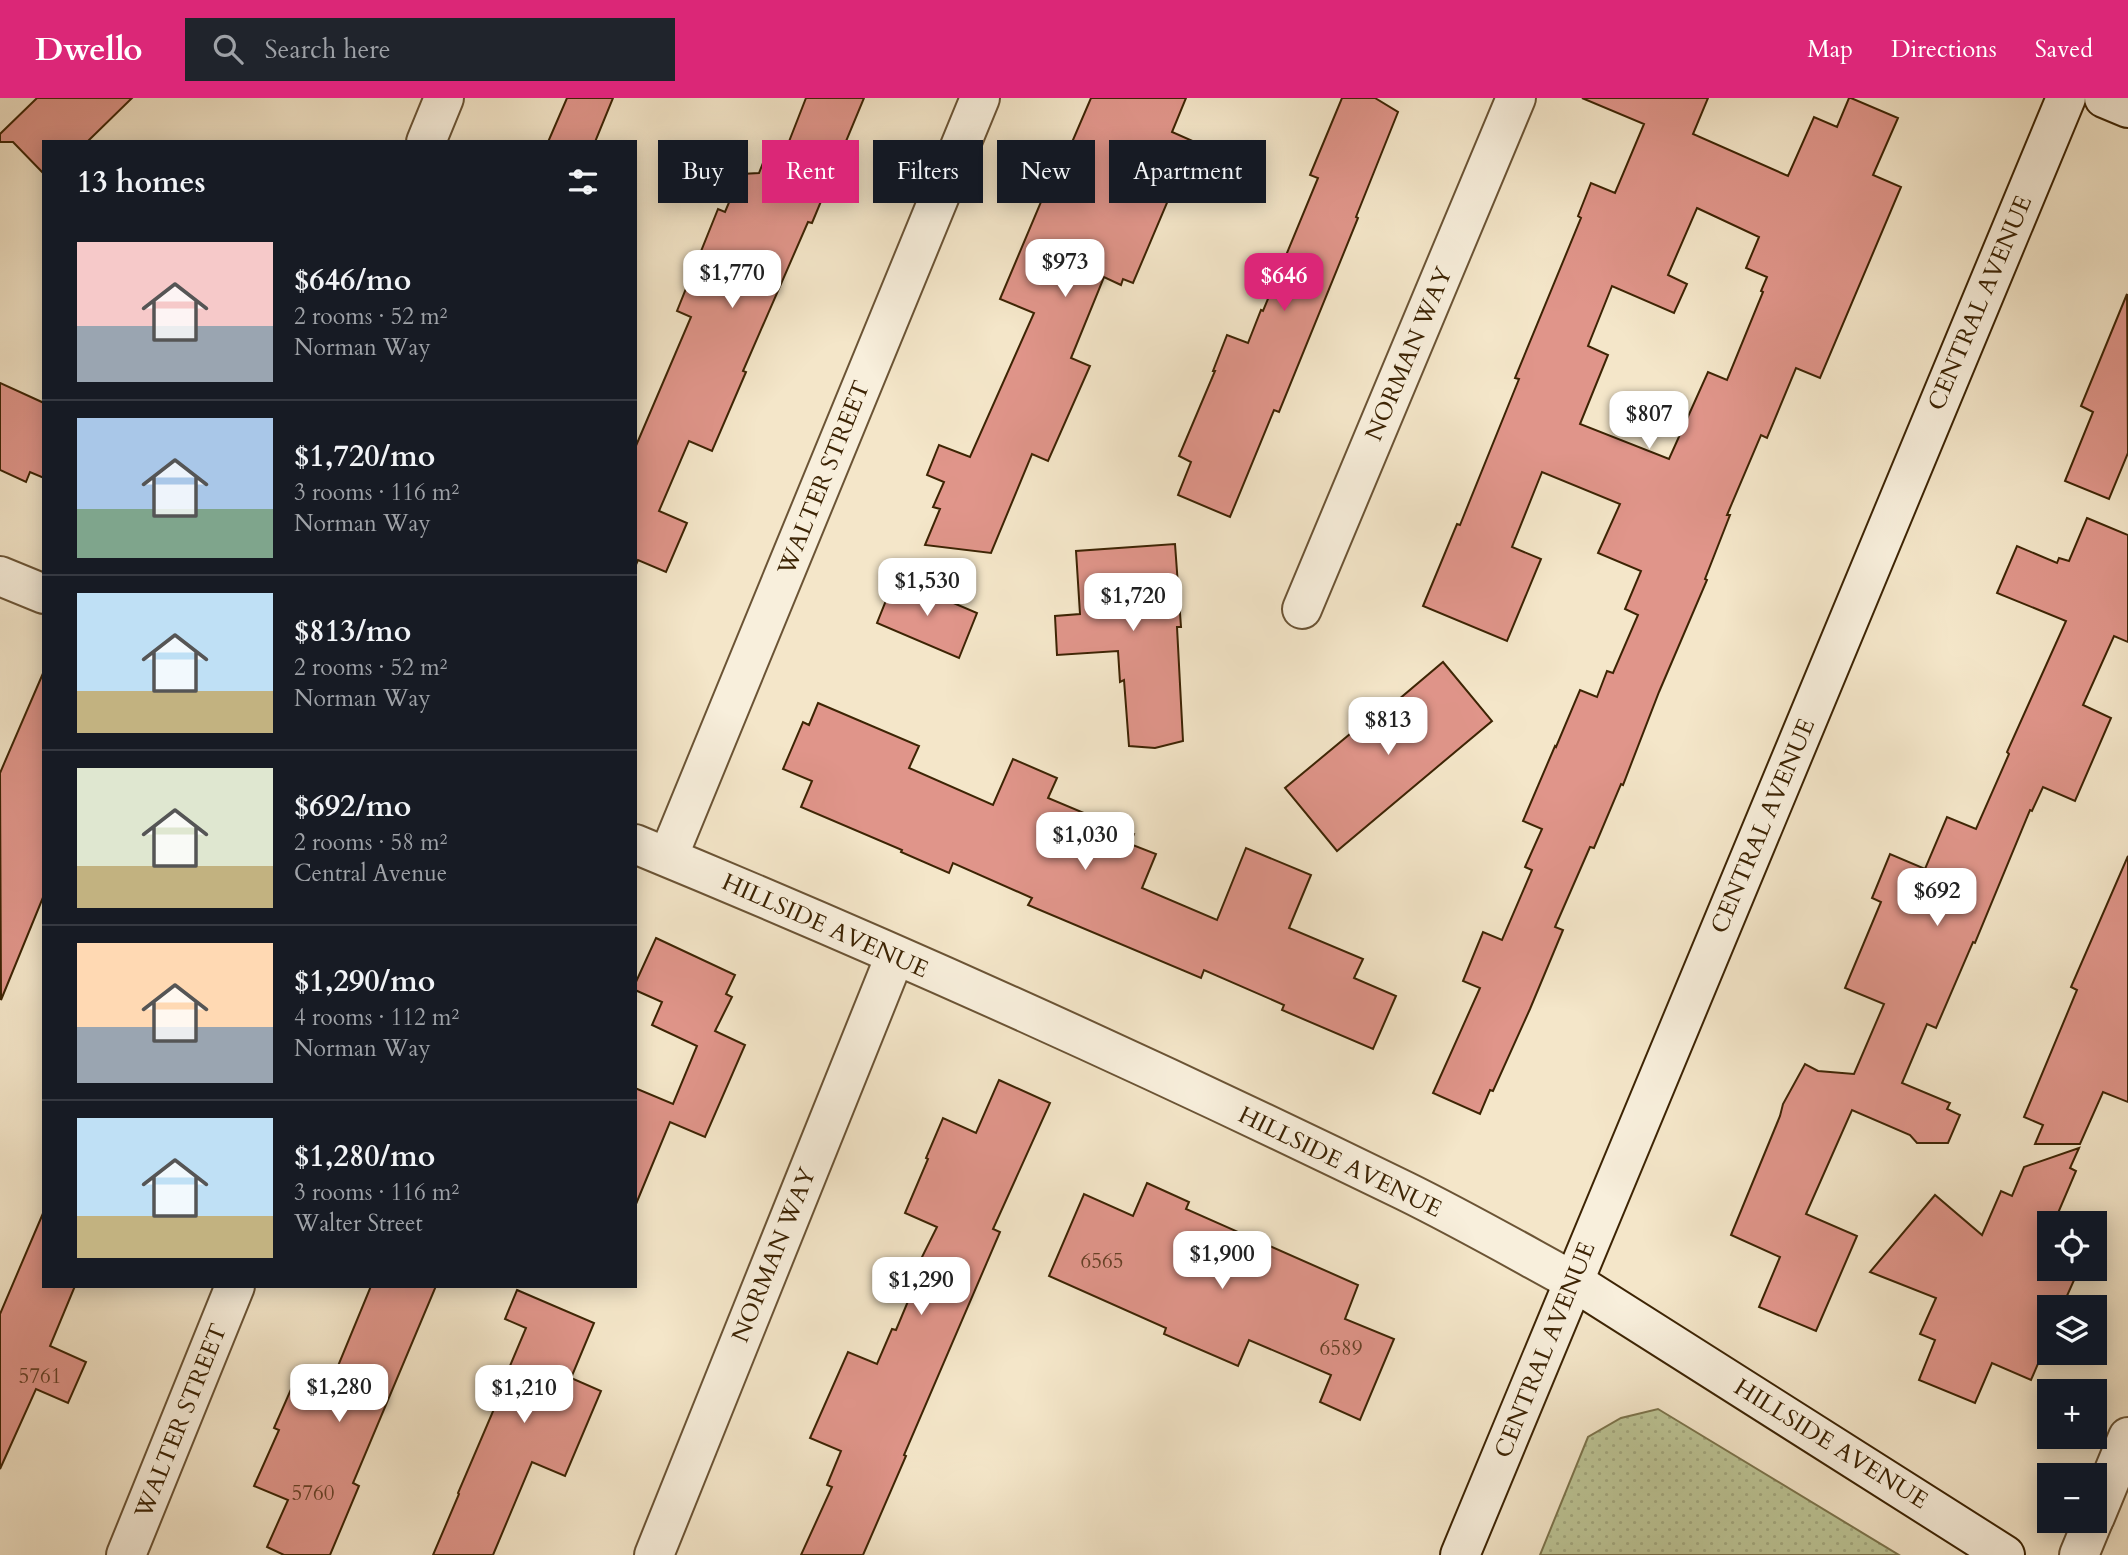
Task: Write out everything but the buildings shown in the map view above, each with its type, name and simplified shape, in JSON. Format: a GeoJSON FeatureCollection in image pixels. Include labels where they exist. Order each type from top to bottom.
{"type":"FeatureCollection","features":[{"type":"Feature","properties":{"kind":"street"},"geometry":{"type":"LineString","coordinates":[[427,140],[444,98]]}},
{"type":"Feature","properties":{"kind":"street","name":"WALTER STREET"},"geometry":{"type":"LineString","coordinates":[[652,851],[980,98]]}},
{"type":"Feature","properties":{"kind":"street","name":"NORMAN WAY"},"geometry":{"type":"LineString","coordinates":[[1302,609],[1516,98]]}},
{"type":"Feature","properties":{"kind":"street","name":"CENTRAL AVENUE"},"geometry":{"type":"LineString","coordinates":[[1460,1555],[2066,98]]}},
{"type":"Feature","properties":{"kind":"street"},"geometry":{"type":"LineString","coordinates":[[2104,98],[2128,108]]}},
{"type":"Feature","properties":{"kind":"street"},"geometry":{"type":"LineString","coordinates":[[0,576],[42,593]]}},
{"type":"Feature","properties":{"kind":"street","name":"HILLSIDE AVENUE"},"geometry":{"type":"LineString","coordinates":[[652,851],[1103,1049],[1408,1192],[1573,1281],[2005,1555]]}},
{"type":"Feature","properties":{"kind":"street","name":"NORMAN WAY"},"geometry":{"type":"LineString","coordinates":[[654,1555],[895,956]]}},
{"type":"Feature","properties":{"kind":"street","name":"WALTER STREET"},"geometry":{"type":"LineString","coordinates":[[126,1555],[234,1288]]}},
{"type":"Feature","properties":{"kind":"street"},"geometry":{"type":"LineString","coordinates":[[2107,1488],[2128,1437]]}},
{"type":"Feature","properties":{"kind":"street"},"geometry":{"type":"LineString","coordinates":[[2079,1555],[2088,1533]]}},
{"type":"Feature","properties":{"kind":"green space"},"geometry":{"type":"Polygon","coordinates":[[[1658,1409],[1899,1555],[1540,1555],[1588,1437],[1621,1418],[1658,1409]]]}}]}
